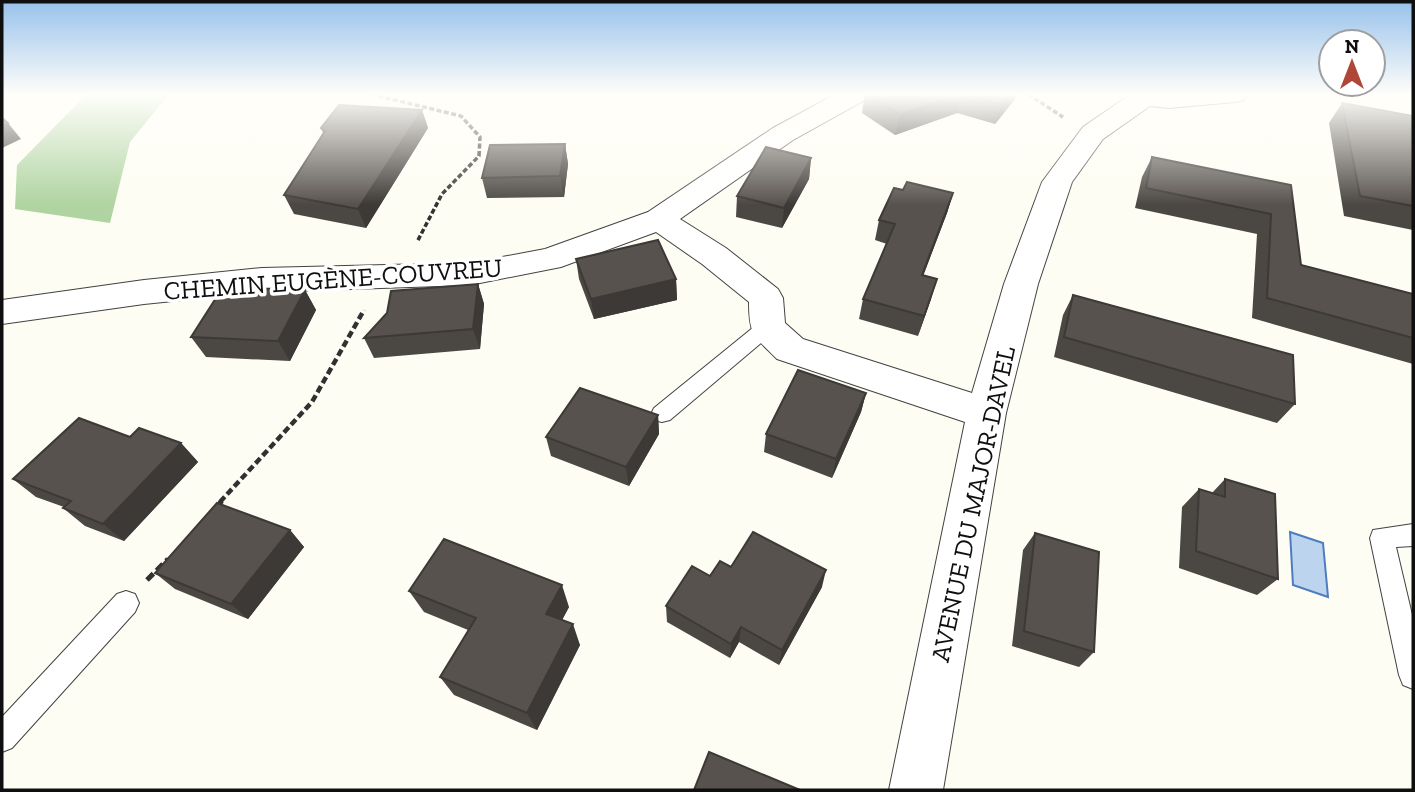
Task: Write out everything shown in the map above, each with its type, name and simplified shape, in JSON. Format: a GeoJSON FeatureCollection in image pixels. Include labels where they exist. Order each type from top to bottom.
{"type":"FeatureCollection","features":[{"type":"Feature","properties":{"kind":"street","name":"CHEMIN EUGÈNE-COUVREU"},"geometry":{"type":"LineString","coordinates":[[2,312],[208,285],[470,274],[549,260],[659,219],[790,131]]}},
{"type":"Feature","properties":{"kind":"street","name":"AVENUE DU MAJOR-DAVEL"},"geometry":{"type":"LineString","coordinates":[[916,790],[986,413],[1021,284],[1058,182],[1096,131]]}},
{"type":"Feature","properties":{"kind":"street"},"geometry":{"type":"LineString","coordinates":[[659,219],[714,256],[765,298],[768,327],[790,349],[895,386],[986,413]]}},
{"type":"Feature","properties":{"kind":"lane"},"geometry":{"type":"LineString","coordinates":[[662,414],[768,327]]}},
{"type":"Feature","properties":{"kind":"lane"},"geometry":{"type":"LineString","coordinates":[[1413,535],[1382,538],[1413,675]]}},
{"type":"Feature","properties":{"kind":"lane"},"geometry":{"type":"LineString","coordinates":[[2,738],[126,603]]}},
{"type":"Feature","properties":{"kind":"path"},"geometry":{"type":"LineString","coordinates":[[212,511],[312,402],[369,301],[403,275],[435,202],[451,180],[479,156],[480,138],[474,131]]}},
{"type":"Feature","properties":{"kind":"path"},"geometry":{"type":"LineString","coordinates":[[126,603],[174,552]]}},
{"type":"Feature","properties":{"kind":"green space"},"geometry":{"type":"Polygon","coordinates":[[[51,131],[139,131],[130,142],[110,223],[15,209],[17,165],[51,131]]]}},
{"type":"Feature","properties":{"kind":"water"},"geometry":{"type":"Polygon","coordinates":[[[1290,532],[1323,543],[1328,597],[1293,585],[1290,532]]]}},
{"type":"Feature","properties":{"kind":"building"},"geometry":{"type":"Polygon","coordinates":[[[325,131],[408,131],[358,209],[284,195],[325,131]]]}},
{"type":"Feature","properties":{"kind":"building"},"geometry":{"type":"Polygon","coordinates":[[[1347,131],[1413,131],[1413,206],[1360,196],[1347,131]]]}},
{"type":"Feature","properties":{"kind":"building"},"geometry":{"type":"Polygon","coordinates":[[[565,144],[560,176],[482,178],[490,145],[565,144]]]}},
{"type":"Feature","properties":{"kind":"building"},"geometry":{"type":"Polygon","coordinates":[[[766,147],[811,158],[784,208],[737,196],[766,147]]]}},
{"type":"Feature","properties":{"kind":"building"},"geometry":{"type":"Polygon","coordinates":[[[1152,157],[1291,185],[1301,265],[1413,294],[1413,338],[1267,298],[1271,214],[1146,188],[1152,157]]]}},
{"type":"Feature","properties":{"kind":"building"},"geometry":{"type":"Polygon","coordinates":[[[907,182],[953,193],[922,275],[937,279],[924,316],[863,299],[895,224],[879,220],[894,188],[903,190],[907,182]]]}},
{"type":"Feature","properties":{"kind":"building"},"geometry":{"type":"Polygon","coordinates":[[[658,240],[676,279],[591,299],[576,259],[658,240]]]}},
{"type":"Feature","properties":{"kind":"building"},"geometry":{"type":"Polygon","coordinates":[[[478,284],[473,329],[364,338],[387,313],[391,291],[478,284]]]}},
{"type":"Feature","properties":{"kind":"building"},"geometry":{"type":"Polygon","coordinates":[[[223,287],[305,290],[278,341],[191,337],[223,287]]]}},
{"type":"Feature","properties":{"kind":"building"},"geometry":{"type":"Polygon","coordinates":[[[1073,295],[1293,355],[1295,404],[1064,337],[1073,295]]]}},
{"type":"Feature","properties":{"kind":"building"},"geometry":{"type":"Polygon","coordinates":[[[798,370],[866,393],[836,459],[766,434],[798,370]]]}},
{"type":"Feature","properties":{"kind":"building"},"geometry":{"type":"Polygon","coordinates":[[[580,388],[658,415],[626,467],[546,437],[580,388]]]}},
{"type":"Feature","properties":{"kind":"building"},"geometry":{"type":"Polygon","coordinates":[[[79,418],[130,437],[139,428],[181,443],[103,524],[63,508],[71,501],[13,479],[79,418]]]}},
{"type":"Feature","properties":{"kind":"building"},"geometry":{"type":"Polygon","coordinates":[[[1225,479],[1275,494],[1278,579],[1196,551],[1199,489],[1225,497],[1225,479]]]}},
{"type":"Feature","properties":{"kind":"building"},"geometry":{"type":"Polygon","coordinates":[[[217,503],[290,530],[231,604],[155,573],[217,503]]]}},
{"type":"Feature","properties":{"kind":"building"},"geometry":{"type":"Polygon","coordinates":[[[753,532],[826,570],[782,650],[741,627],[731,644],[666,606],[692,566],[710,576],[720,561],[731,567],[753,532]]]}},
{"type":"Feature","properties":{"kind":"building"},"geometry":{"type":"Polygon","coordinates":[[[1035,533],[1099,552],[1094,652],[1024,631],[1035,533]]]}},
{"type":"Feature","properties":{"kind":"building"},"geometry":{"type":"Polygon","coordinates":[[[444,539],[562,585],[546,614],[573,624],[527,713],[440,677],[476,618],[409,591],[444,539]]]}},
{"type":"Feature","properties":{"kind":"building"},"geometry":{"type":"Polygon","coordinates":[[[709,752],[800,790],[694,790],[709,752]]]}}]}
